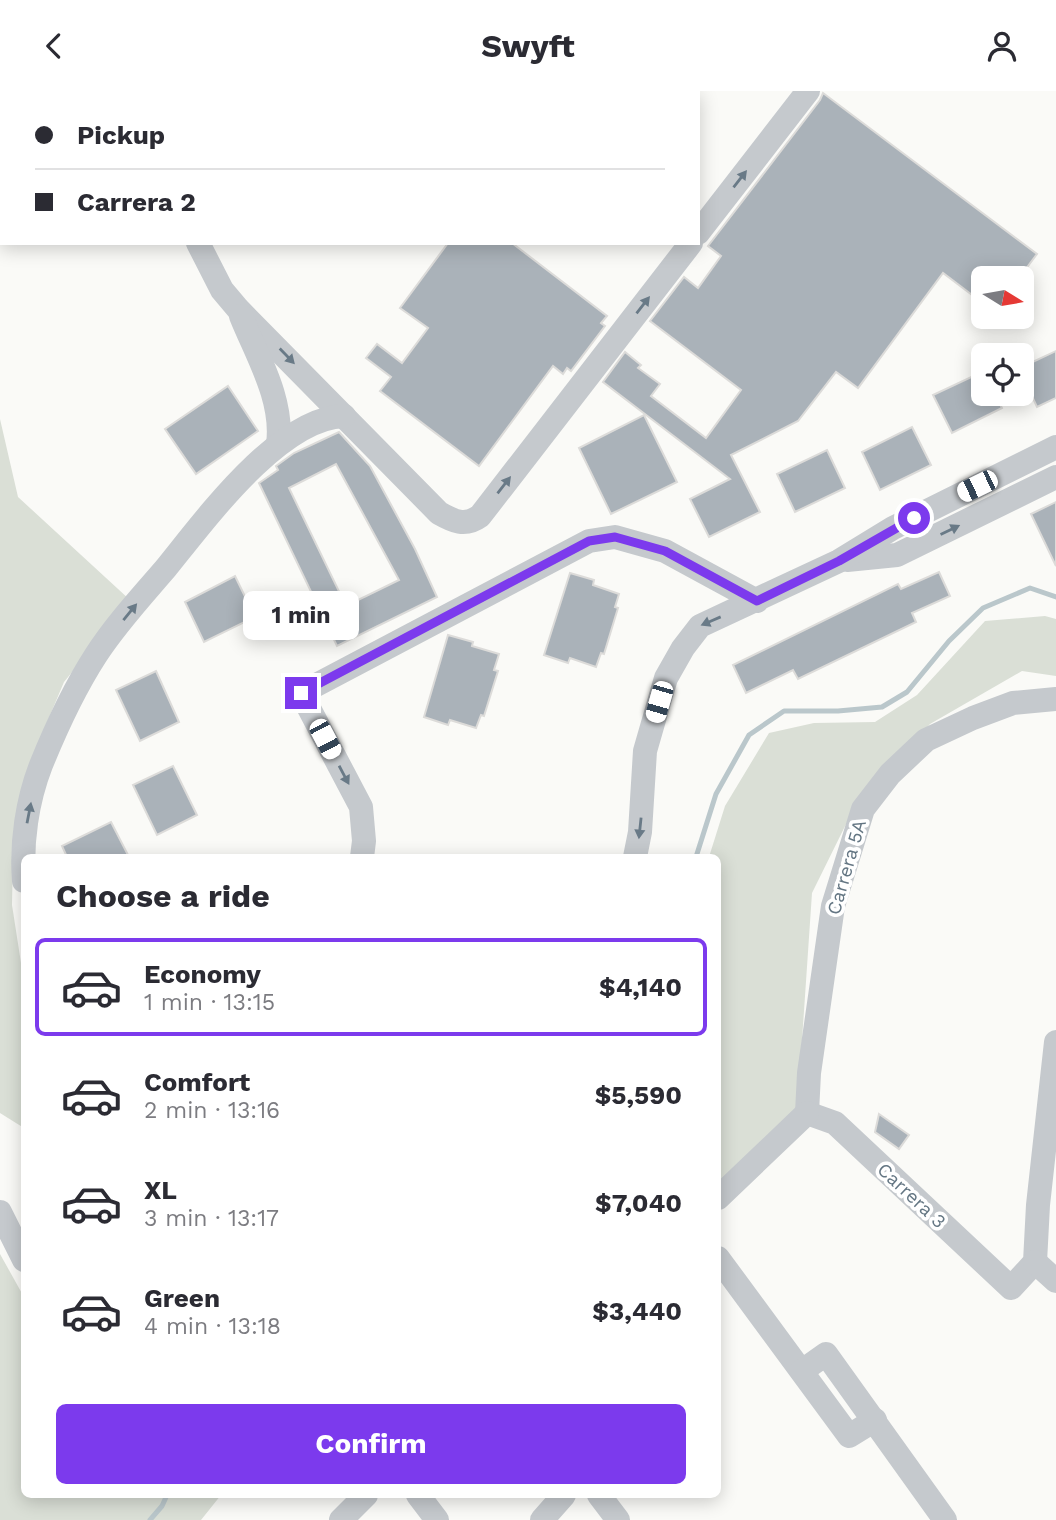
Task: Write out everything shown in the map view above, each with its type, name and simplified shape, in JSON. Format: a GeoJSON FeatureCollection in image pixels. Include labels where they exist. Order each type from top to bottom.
{"type":"FeatureCollection","features":[{"type":"Feature","properties":{"kind":"street"},"geometry":{"type":"LineString","coordinates":[[700,230],[808,91]]}},
{"type":"Feature","properties":{"kind":"street"},"geometry":{"type":"LineString","coordinates":[[206,247],[222,290],[238,309],[439,513],[453,521],[464,523],[474,521],[480,516],[689,245]]}},
{"type":"Feature","properties":{"kind":"street"},"geometry":{"type":"LineString","coordinates":[[238,309],[278,407],[281,428],[278,444]]}},
{"type":"Feature","properties":{"kind":"street"},"geometry":{"type":"LineString","coordinates":[[22,854],[40,767],[79,683],[97,654],[218,505],[278,444],[326,417],[344,416]]}},
{"type":"Feature","properties":{"kind":"street"},"geometry":{"type":"LineString","coordinates":[[636,854],[640,832],[645,751],[666,678],[682,648],[699,626],[839,561],[893,528],[1056,447]]}},
{"type":"Feature","properties":{"kind":"street"},"geometry":{"type":"LineString","coordinates":[[839,561],[897,555],[1056,477]]}},
{"type":"Feature","properties":{"kind":"street"},"geometry":{"type":"LineString","coordinates":[[362,854],[361,807],[301,693],[589,541],[615,537],[665,551],[757,601]]}},
{"type":"Feature","properties":{"kind":"street","name":"Carrera 5A"},"geometry":{"type":"LineString","coordinates":[[807,1113],[809,1073],[833,907],[863,809],[890,773],[926,740],[973,717],[1013,703],[1056,699]]}},
{"type":"Feature","properties":{"kind":"street"},"geometry":{"type":"LineString","coordinates":[[1056,1042],[1038,1205],[1035,1262],[1056,1281]]}},
{"type":"Feature","properties":{"kind":"street"},"geometry":{"type":"LineString","coordinates":[[721,1195],[807,1113]]}},
{"type":"Feature","properties":{"kind":"street","name":"Carrera 3"},"geometry":{"type":"LineString","coordinates":[[807,1113],[835,1122],[1011,1288],[1035,1262]]}},
{"type":"Feature","properties":{"kind":"street"},"geometry":{"type":"LineString","coordinates":[[0,1212],[21,1254]]}},
{"type":"Feature","properties":{"kind":"street"},"geometry":{"type":"LineString","coordinates":[[721,1262],[802,1371],[826,1354],[945,1520]]}},
{"type":"Feature","properties":{"kind":"street"},"geometry":{"type":"LineString","coordinates":[[341,1520],[363,1498]]}},
{"type":"Feature","properties":{"kind":"street"},"geometry":{"type":"LineString","coordinates":[[420,1498],[437,1520]]}},
{"type":"Feature","properties":{"kind":"street"},"geometry":{"type":"LineString","coordinates":[[542,1520],[561,1498]]}},
{"type":"Feature","properties":{"kind":"street"},"geometry":{"type":"LineString","coordinates":[[601,1498],[618,1520]]}},
{"type":"Feature","properties":{"kind":"shaded area"},"geometry":{"type":"Polygon","coordinates":[[[0,419],[18,497],[130,600],[64,682],[45,727],[13,857],[12,905],[21,963],[21,1126],[0,1113],[0,419]]]}},
{"type":"Feature","properties":{"kind":"shaded area"},"geometry":{"type":"Polygon","coordinates":[[[1045,616],[1056,619],[1056,676],[1022,671],[930,724],[854,808],[812,893],[797,1114],[721,1182],[721,854],[710,854],[725,806],[769,733],[814,723],[875,722],[917,695],[985,621],[1045,616]]]}},
{"type":"Feature","properties":{"kind":"shaded area"},"geometry":{"type":"Polygon","coordinates":[[[0,1254],[21,1292],[21,1498],[219,1498],[201,1520],[0,1520],[0,1254]]]}},
{"type":"Feature","properties":{"kind":"building"},"geometry":{"type":"Polygon","coordinates":[[[823,93],[1037,254],[1028,266],[971,266],[971,294],[943,273],[858,388],[836,372],[798,421],[731,455],[760,512],[709,537],[690,499],[730,479],[603,382],[625,352],[641,365],[638,368],[660,384],[651,396],[706,438],[741,390],[650,321],[684,277],[698,288],[721,256],[708,246],[823,93]]]}},
{"type":"Feature","properties":{"kind":"building"},"geometry":{"type":"Polygon","coordinates":[[[447,245],[515,245],[607,316],[601,323],[605,326],[571,371],[567,368],[563,374],[553,366],[479,466],[380,391],[391,377],[366,358],[377,344],[402,363],[428,328],[400,308],[447,245]]]}},
{"type":"Feature","properties":{"kind":"building"},"geometry":{"type":"Polygon","coordinates":[[[1056,351],[1056,398],[1037,407],[1034,401],[1034,361],[1056,351]]]}},
{"type":"Feature","properties":{"kind":"building"},"geometry":{"type":"Polygon","coordinates":[[[971,377],[971,406],[1002,408],[952,433],[933,395],[971,377]]]}},
{"type":"Feature","properties":{"kind":"building"},"geometry":{"type":"Polygon","coordinates":[[[228,386],[258,431],[196,474],[165,429],[228,386]]]}},
{"type":"Feature","properties":{"kind":"building"},"geometry":{"type":"Polygon","coordinates":[[[644,415],[677,482],[611,514],[579,448],[644,415]]]}},
{"type":"Feature","properties":{"kind":"building"},"geometry":{"type":"Polygon","coordinates":[[[912,427],[931,465],[880,490],[862,452],[912,427]]]}},
{"type":"Feature","properties":{"kind":"building"},"geometry":{"type":"Polygon","coordinates":[[[339,432],[370,466],[415,549],[437,597],[337,646],[259,483],[278,470],[276,466],[294,453],[339,432]],[[336,464],[289,488],[346,606],[399,580],[336,464]]]}},
{"type":"Feature","properties":{"kind":"building"},"geometry":{"type":"Polygon","coordinates":[[[827,450],[845,488],[795,512],[777,474],[827,450]]]}},
{"type":"Feature","properties":{"kind":"building"},"geometry":{"type":"Polygon","coordinates":[[[1056,502],[1056,566],[1031,514],[1056,502]]]}},
{"type":"Feature","properties":{"kind":"building"},"geometry":{"type":"Polygon","coordinates":[[[939,572],[950,596],[912,613],[916,622],[798,679],[793,670],[746,693],[733,665],[898,584],[901,589],[939,572]]]}},
{"type":"Feature","properties":{"kind":"building"},"geometry":{"type":"Polygon","coordinates":[[[570,573],[594,580],[593,585],[619,594],[615,607],[618,608],[604,654],[601,653],[596,667],[570,658],[568,663],[544,655],[570,573]]]}},
{"type":"Feature","properties":{"kind":"building"},"geometry":{"type":"Polygon","coordinates":[[[235,576],[255,617],[204,642],[185,602],[235,576]]]}},
{"type":"Feature","properties":{"kind":"building"},"geometry":{"type":"Polygon","coordinates":[[[448,635],[473,642],[472,646],[499,654],[494,670],[498,671],[484,716],[481,715],[476,728],[450,720],[448,725],[424,717],[448,635]]]}},
{"type":"Feature","properties":{"kind":"building"},"geometry":{"type":"Polygon","coordinates":[[[156,671],[179,722],[140,741],[116,690],[156,671]]]}},
{"type":"Feature","properties":{"kind":"building"},"geometry":{"type":"Polygon","coordinates":[[[173,766],[197,815],[157,835],[133,785],[173,766]]]}},
{"type":"Feature","properties":{"kind":"building"},"geometry":{"type":"Polygon","coordinates":[[[111,822],[127,854],[66,854],[62,846],[111,822]]]}},
{"type":"Feature","properties":{"kind":"building"},"geometry":{"type":"Polygon","coordinates":[[[879,1114],[909,1135],[899,1149],[875,1132],[879,1114]]]}},
{"type":"Feature","properties":{"kind":"waterway"},"geometry":{"type":"LineString","coordinates":[[697,854],[716,794],[749,735],[784,711],[838,711],[882,707],[907,692],[949,641],[983,608],[1030,588],[1056,597]]}},
{"type":"Feature","properties":{"kind":"waterway"},"geometry":{"type":"LineString","coordinates":[[150,1520],[166,1498]]}},
{"type":"Feature","properties":{"kind":"route"},"geometry":{"type":"LineString","coordinates":[[301,693],[589,541],[615,537],[665,551],[757,601],[839,561],[914,518]]}}]}
